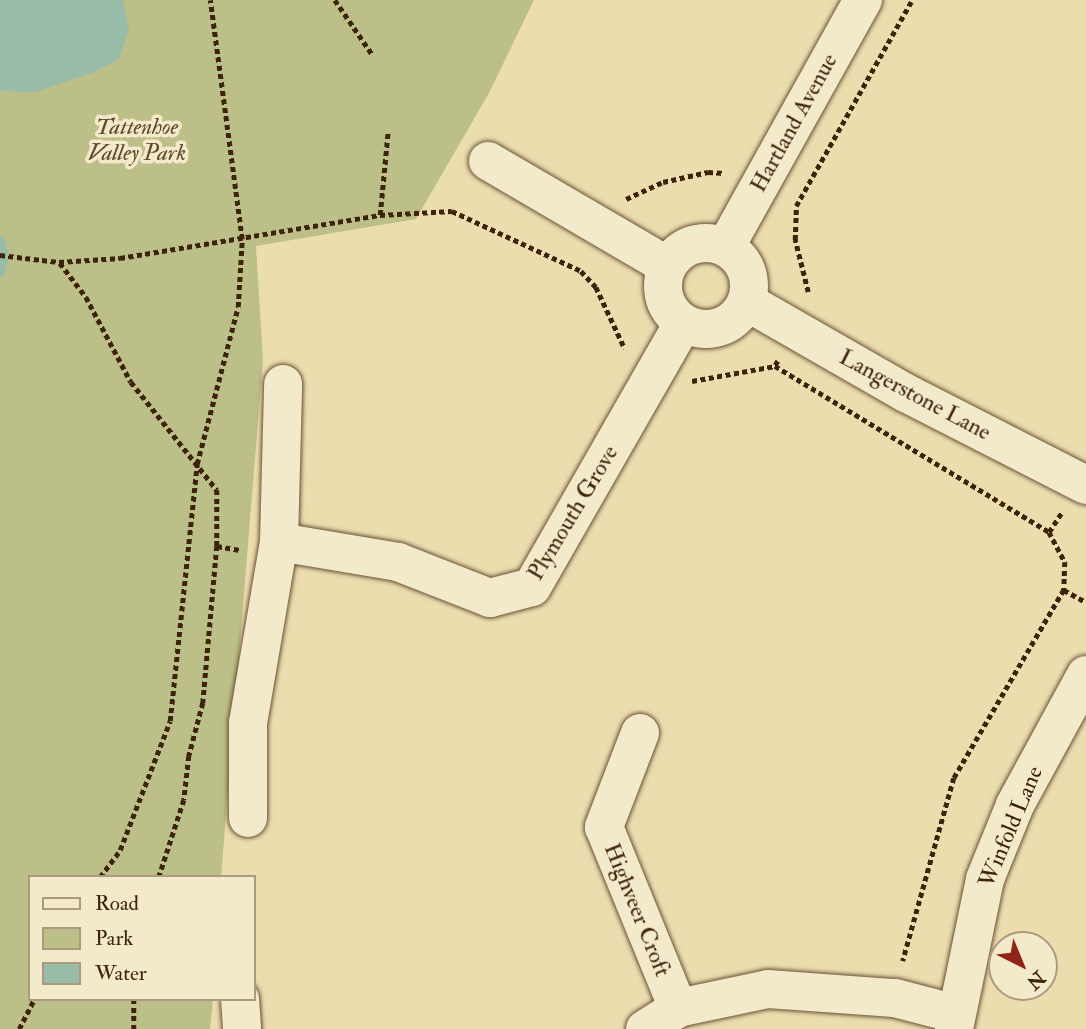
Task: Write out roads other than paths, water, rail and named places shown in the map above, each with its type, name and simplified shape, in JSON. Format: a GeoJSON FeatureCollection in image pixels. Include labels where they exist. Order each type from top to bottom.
{"type":"FeatureCollection","features":[{"type":"Feature","properties":{"kind":"street","name":"Hartland Avenue"},"geometry":{"type":"LineString","coordinates":[[726,246],[863,0]]}},
{"type":"Feature","properties":{"kind":"street"},"geometry":{"type":"LineString","coordinates":[[488,161],[606,227],[668,266]]}},
{"type":"Feature","properties":{"kind":"street"},"geometry":{"type":"LineString","coordinates":[[691,246],[726,246],[748,272],[747,302],[728,324],[708,330],[683,323],[665,300],[668,266],[691,246]]}},
{"type":"Feature","properties":{"kind":"street","name":"Langerstone Lane"},"geometry":{"type":"LineString","coordinates":[[747,302],[906,393],[1086,485]]}},
{"type":"Feature","properties":{"kind":"street","name":"Plymouth Grove"},"geometry":{"type":"LineString","coordinates":[[279,542],[398,562],[490,598],[532,587],[683,323]]}},
{"type":"Feature","properties":{"kind":"street"},"geometry":{"type":"LineString","coordinates":[[248,818],[248,723],[279,542],[283,384]]}},
{"type":"Feature","properties":{"kind":"street","name":"Winfold Lane"},"geometry":{"type":"LineString","coordinates":[[955,1021],[985,879],[1016,805],[1086,675]]}},
{"type":"Feature","properties":{"kind":"street","name":"Highveer Croft"},"geometry":{"type":"LineString","coordinates":[[640,733],[604,827],[678,1008]]}},
{"type":"Feature","properties":{"kind":"street"},"geometry":{"type":"LineString","coordinates":[[645,1029],[678,1008],[768,989],[895,998],[955,1021]]}},
{"type":"Feature","properties":{"kind":"street"},"geometry":{"type":"LineString","coordinates":[[240,1001],[242,1029]]}},
{"type":"Feature","properties":{"kind":"water"},"geometry":{"type":"Polygon","coordinates":[[[0,0],[123,0],[129,30],[119,59],[94,72],[35,92],[0,91],[0,0]]]}},
{"type":"Feature","properties":{"kind":"waterway"},"geometry":{"type":"LineString","coordinates":[[0,241],[4,256],[0,273]]}},
{"type":"Feature","properties":{"kind":"park label","name":"Tattenhoe Valley Park"},"geometry":{"type":"Point","coordinates":[137,140]}}]}
